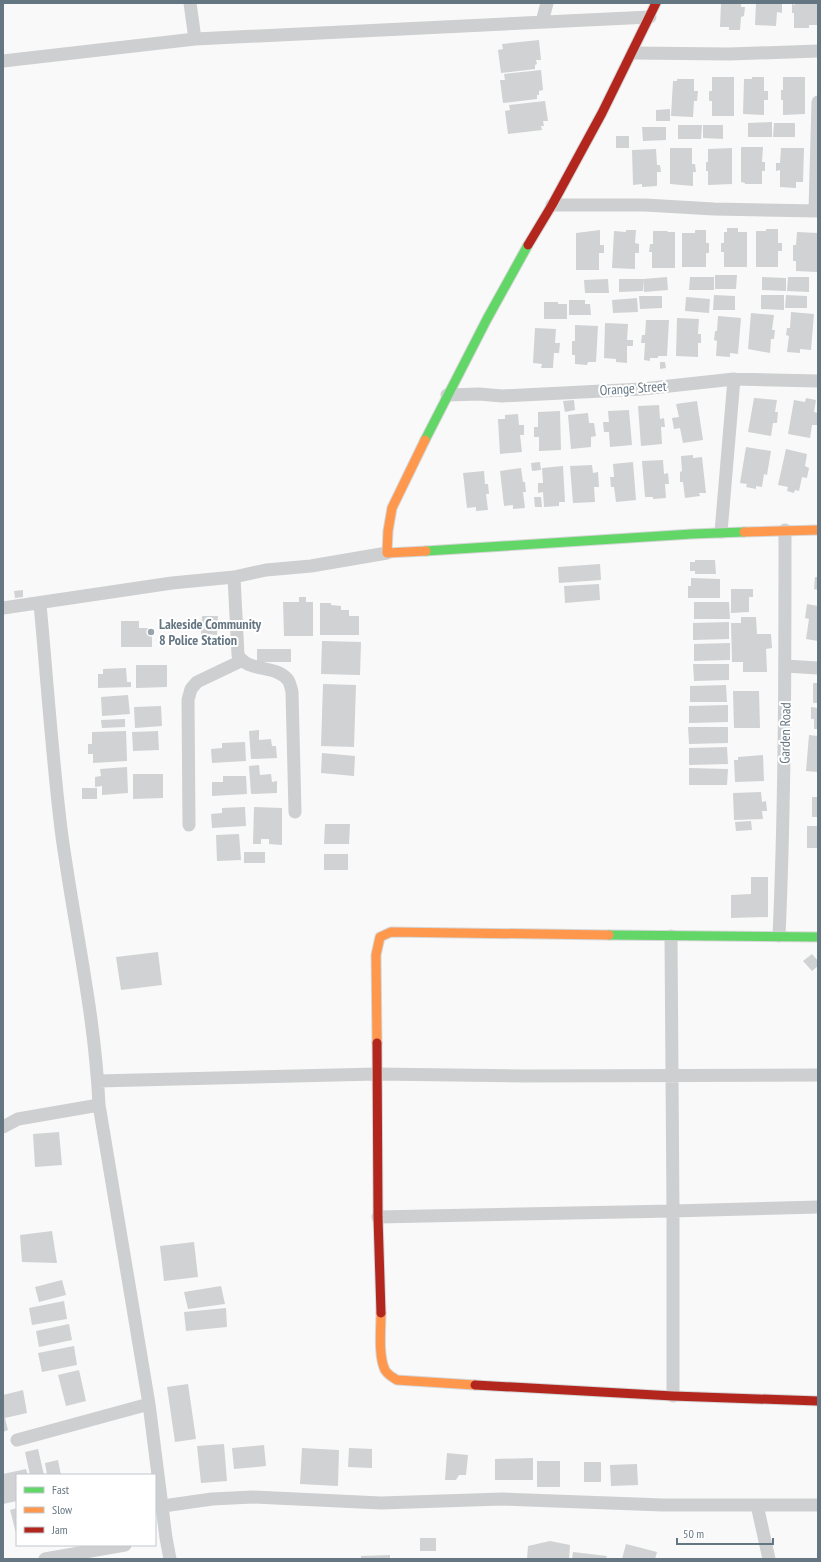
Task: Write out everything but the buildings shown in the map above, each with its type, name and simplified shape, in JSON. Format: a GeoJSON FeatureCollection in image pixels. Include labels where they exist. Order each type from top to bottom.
{"type":"FeatureCollection","features":[{"type":"Feature","properties":{"kind":"street"},"geometry":{"type":"LineString","coordinates":[[190,3],[195,40]]}},
{"type":"Feature","properties":{"kind":"street"},"geometry":{"type":"LineString","coordinates":[[542,22],[547,3]]}},
{"type":"Feature","properties":{"kind":"street"},"geometry":{"type":"LineString","coordinates":[[387,553],[388,531],[392,508],[418,452],[483,326],[538,227],[552,205],[602,113],[656,3]]}},
{"type":"Feature","properties":{"kind":"street"},"geometry":{"type":"LineString","coordinates":[[3,61],[195,40],[650,17]]}},
{"type":"Feature","properties":{"kind":"street"},"geometry":{"type":"LineString","coordinates":[[633,52],[722,54],[818,51]]}},
{"type":"Feature","properties":{"kind":"street"},"geometry":{"type":"LineString","coordinates":[[552,205],[645,205],[714,209],[816,211],[818,102]]}},
{"type":"Feature","properties":{"kind":"street"},"geometry":{"type":"LineString","coordinates":[[721,532],[734,379]]}},
{"type":"Feature","properties":{"kind":"street","name":"Orange Street"},"geometry":{"type":"LineString","coordinates":[[447,395],[479,394],[502,396],[642,389],[734,379],[818,381]]}},
{"type":"Feature","properties":{"kind":"street","name":"Garden Road"},"geometry":{"type":"LineString","coordinates":[[779,936],[784,817],[786,666],[785,530]]}},
{"type":"Feature","properties":{"kind":"street"},"geometry":{"type":"LineString","coordinates":[[3,608],[40,604],[172,583],[234,577],[266,570],[311,566],[387,553],[721,532],[818,530]]}},
{"type":"Feature","properties":{"kind":"street"},"geometry":{"type":"LineString","coordinates":[[234,577],[238,656],[241,661],[246,664],[279,674],[288,679],[290,684],[292,692],[296,812]]}},
{"type":"Feature","properties":{"kind":"street"},"geometry":{"type":"LineString","coordinates":[[40,604],[61,830],[84,970],[98,1081],[99,1105],[149,1404],[163,1506],[160,1538],[170,1559]]}},
{"type":"Feature","properties":{"kind":"street"},"geometry":{"type":"LineString","coordinates":[[189,825],[188,700],[191,689],[197,682],[241,661]]}},
{"type":"Feature","properties":{"kind":"street"},"geometry":{"type":"LineString","coordinates":[[786,666],[818,668]]}},
{"type":"Feature","properties":{"kind":"street"},"geometry":{"type":"LineString","coordinates":[[818,937],[392,932],[380,937],[376,955],[378,1217],[382,1359],[384,1369],[390,1376],[397,1380],[673,1396],[818,1401]]}},
{"type":"Feature","properties":{"kind":"street"},"geometry":{"type":"LineString","coordinates":[[671,936],[673,1396]]}},
{"type":"Feature","properties":{"kind":"street"},"geometry":{"type":"LineString","coordinates":[[98,1081],[376,1074],[524,1076],[818,1075]]}},
{"type":"Feature","properties":{"kind":"street"},"geometry":{"type":"LineString","coordinates":[[3,1127],[18,1119],[99,1105]]}},
{"type":"Feature","properties":{"kind":"street"},"geometry":{"type":"LineString","coordinates":[[378,1217],[673,1212],[818,1206]]}},
{"type":"Feature","properties":{"kind":"street"},"geometry":{"type":"LineString","coordinates":[[17,1440],[149,1404]]}},
{"type":"Feature","properties":{"kind":"street"},"geometry":{"type":"LineString","coordinates":[[163,1506],[212,1498],[253,1497],[381,1503],[502,1500],[663,1505],[818,1505]]}},
{"type":"Feature","properties":{"kind":"street"},"geometry":{"type":"LineString","coordinates":[[757,1505],[769,1559]]}},
{"type":"Feature","properties":{"kind":"street"},"geometry":{"type":"LineString","coordinates":[[45,1559],[119,1546]]}},
{"type":"Feature","properties":{"kind":"traffic: fast"},"geometry":{"type":"LineString","coordinates":[[425,440],[487,319],[528,245]]}},
{"type":"Feature","properties":{"kind":"traffic: fast"},"geometry":{"type":"LineString","coordinates":[[426,551],[744,532]]}},
{"type":"Feature","properties":{"kind":"traffic: fast"},"geometry":{"type":"LineString","coordinates":[[609,935],[818,937]]}},
{"type":"Feature","properties":{"kind":"traffic: slow"},"geometry":{"type":"LineString","coordinates":[[425,440],[392,508],[388,531],[387,553],[426,551]]}},
{"type":"Feature","properties":{"kind":"traffic: slow"},"geometry":{"type":"LineString","coordinates":[[744,532],[818,530]]}},
{"type":"Feature","properties":{"kind":"traffic: slow"},"geometry":{"type":"LineString","coordinates":[[377,1043],[376,955],[380,937],[391,932],[609,935]]}},
{"type":"Feature","properties":{"kind":"traffic: slow"},"geometry":{"type":"LineString","coordinates":[[381,1313],[381,1357],[385,1370],[390,1376],[397,1380],[475,1385]]}},
{"type":"Feature","properties":{"kind":"traffic: jam"},"geometry":{"type":"LineString","coordinates":[[528,245],[552,205],[602,113],[656,3]]}},
{"type":"Feature","properties":{"kind":"traffic: jam"},"geometry":{"type":"LineString","coordinates":[[377,1043],[378,1217],[381,1313]]}},
{"type":"Feature","properties":{"kind":"traffic: jam"},"geometry":{"type":"LineString","coordinates":[[475,1385],[673,1396],[818,1401]]}},
{"type":"Feature","properties":{"kind":"place","name":"Lakeside Community 8 Police Station"},"geometry":{"type":"Point","coordinates":[151,632]}}]}
